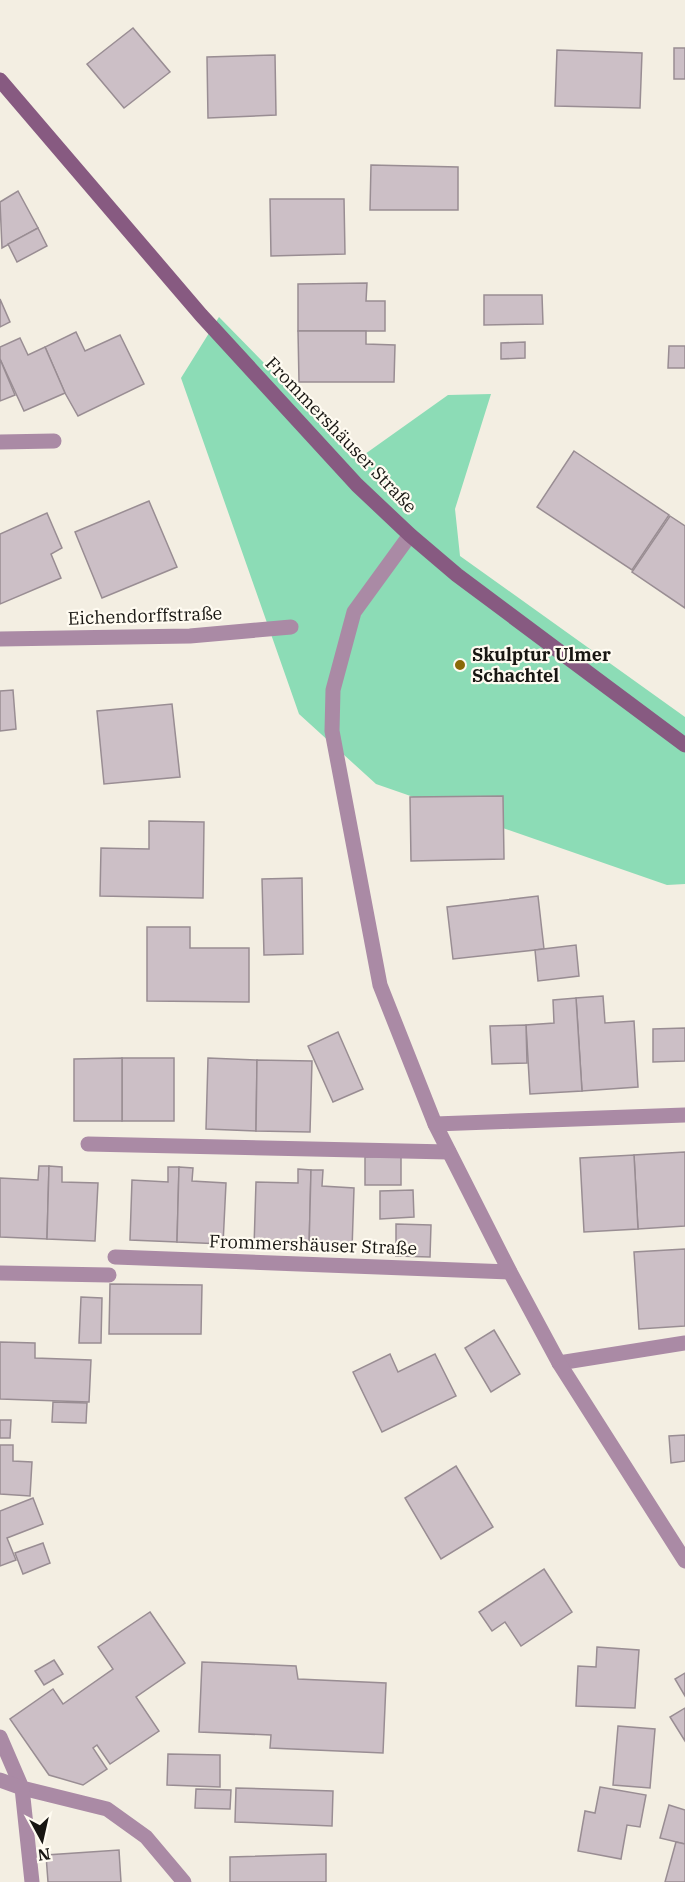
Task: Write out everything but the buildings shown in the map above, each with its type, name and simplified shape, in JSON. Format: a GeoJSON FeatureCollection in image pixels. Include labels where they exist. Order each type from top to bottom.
{"type":"FeatureCollection","features":[{"type":"Feature","properties":{"kind":"main road","name":"Frommershäuser Straße"},"geometry":{"type":"LineString","coordinates":[[0,80],[201,315],[343,470],[410,535]]}},
{"type":"Feature","properties":{"kind":"main road"},"geometry":{"type":"LineString","coordinates":[[410,535],[457,575],[685,746]]}},
{"type":"Feature","properties":{"kind":"street"},"geometry":{"type":"LineString","coordinates":[[0,442],[54,441]]}},
{"type":"Feature","properties":{"kind":"street","name":"Frommershäuser Straße"},"geometry":{"type":"LineString","coordinates":[[410,535],[354,612],[333,690],[332,731],[380,985],[435,1124],[510,1272],[559,1363],[685,1561]]}},
{"type":"Feature","properties":{"kind":"street","name":"Eichendorffstraße"},"geometry":{"type":"LineString","coordinates":[[0,639],[190,636],[291,627]]}},
{"type":"Feature","properties":{"kind":"street"},"geometry":{"type":"LineString","coordinates":[[435,1124],[685,1115]]}},
{"type":"Feature","properties":{"kind":"street"},"geometry":{"type":"LineString","coordinates":[[88,1144],[449,1152]]}},
{"type":"Feature","properties":{"kind":"street","name":"Frommershäuser Straße"},"geometry":{"type":"LineString","coordinates":[[115,1257],[510,1272]]}},
{"type":"Feature","properties":{"kind":"street"},"geometry":{"type":"LineString","coordinates":[[0,1273],[109,1275]]}},
{"type":"Feature","properties":{"kind":"street"},"geometry":{"type":"LineString","coordinates":[[559,1363],[685,1343]]}},
{"type":"Feature","properties":{"kind":"street"},"geometry":{"type":"LineString","coordinates":[[0,1737],[22,1788],[32,1882]]}},
{"type":"Feature","properties":{"kind":"street"},"geometry":{"type":"LineString","coordinates":[[0,1780],[22,1788],[108,1809],[146,1837],[184,1882]]}},
{"type":"Feature","properties":{"kind":"green space"},"geometry":{"type":"Polygon","coordinates":[[[219,317],[358,459],[448,395],[491,394],[455,509],[460,556],[685,717],[685,884],[667,885],[376,784],[299,714],[181,378],[219,317]]]}},
{"type":"Feature","properties":{"kind":"place","name":"Skulptur Ulmer Schachtel"},"geometry":{"type":"Point","coordinates":[460,665]}}]}
